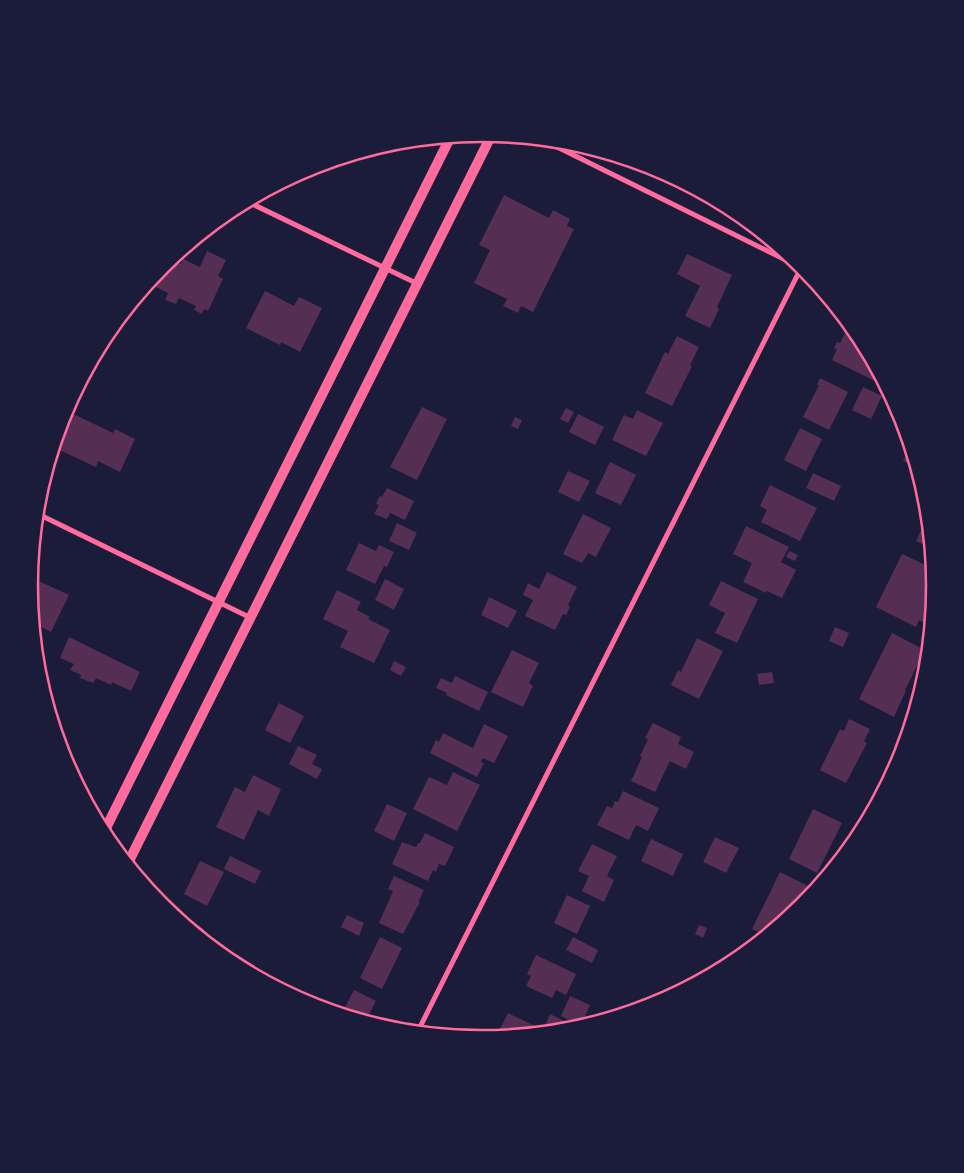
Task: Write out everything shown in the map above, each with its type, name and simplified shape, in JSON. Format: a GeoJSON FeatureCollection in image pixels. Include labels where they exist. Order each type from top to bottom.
{"type":"FeatureCollection","features":[{"type":"Feature","properties":{"kind":"main road"},"geometry":{"type":"LineString","coordinates":[[130,859],[488,142]]}},
{"type":"Feature","properties":{"kind":"main road"},"geometry":{"type":"LineString","coordinates":[[107,825],[447,144]]}},
{"type":"Feature","properties":{"kind":"street"},"geometry":{"type":"LineString","coordinates":[[563,150],[780,257]]}},
{"type":"Feature","properties":{"kind":"street"},"geometry":{"type":"LineString","coordinates":[[255,205],[418,284]]}},
{"type":"Feature","properties":{"kind":"street"},"geometry":{"type":"LineString","coordinates":[[420,1026],[799,275]]}},
{"type":"Feature","properties":{"kind":"street"},"geometry":{"type":"LineString","coordinates":[[43,516],[251,618]]}},
{"type":"Feature","properties":{"kind":"building"},"geometry":{"type":"Polygon","coordinates":[[[504,195],[549,218],[553,210],[570,219],[567,226],[574,229],[533,312],[521,306],[518,313],[503,306],[507,299],[474,283],[490,250],[479,245],[504,195]]]}},
{"type":"Feature","properties":{"kind":"building"},"geometry":{"type":"Polygon","coordinates":[[[207,251],[226,260],[218,276],[223,279],[208,311],[204,309],[202,314],[194,310],[196,306],[179,298],[176,304],[165,300],[168,293],[156,287],[158,283],[178,263],[181,264],[183,259],[200,267],[207,251]]]}},
{"type":"Feature","properties":{"kind":"building"},"geometry":{"type":"Polygon","coordinates":[[[687,254],[732,275],[717,307],[719,309],[710,328],[685,316],[700,286],[677,274],[687,254]]]}},
{"type":"Feature","properties":{"kind":"building"},"geometry":{"type":"Polygon","coordinates":[[[265,291],[294,306],[299,297],[322,308],[300,352],[281,342],[280,345],[246,328],[265,291]]]}},
{"type":"Feature","properties":{"kind":"building"},"geometry":{"type":"Polygon","coordinates":[[[846,331],[877,382],[832,360],[837,349],[834,348],[837,342],[840,343],[846,331]]]}},
{"type":"Feature","properties":{"kind":"building"},"geometry":{"type":"Polygon","coordinates":[[[677,336],[699,347],[690,365],[692,366],[672,406],[645,393],[665,352],[668,354],[677,336]]]}},
{"type":"Feature","properties":{"kind":"building"},"geometry":{"type":"Polygon","coordinates":[[[820,378],[848,392],[829,430],[803,417],[819,385],[817,385],[820,378]]]}},
{"type":"Feature","properties":{"kind":"building"},"geometry":{"type":"Polygon","coordinates":[[[863,387],[882,396],[871,419],[852,410],[863,387]]]}},
{"type":"Feature","properties":{"kind":"building"},"geometry":{"type":"Polygon","coordinates":[[[422,407],[447,419],[417,480],[390,467],[422,407]]]}},
{"type":"Feature","properties":{"kind":"building"},"geometry":{"type":"Polygon","coordinates":[[[566,408],[574,412],[568,423],[560,419],[566,408]]]}},
{"type":"Feature","properties":{"kind":"building"},"geometry":{"type":"Polygon","coordinates":[[[637,410],[663,423],[646,456],[612,440],[624,415],[633,419],[637,410]]]}},
{"type":"Feature","properties":{"kind":"building"},"geometry":{"type":"Polygon","coordinates":[[[72,414],[113,433],[115,429],[135,439],[120,472],[98,461],[96,467],[59,450],[72,414]]]}},
{"type":"Feature","properties":{"kind":"building"},"geometry":{"type":"Polygon","coordinates":[[[578,414],[604,427],[595,445],[569,432],[578,414]]]}},
{"type":"Feature","properties":{"kind":"building"},"geometry":{"type":"Polygon","coordinates":[[[515,417],[522,420],[518,429],[511,426],[515,417]]]}},
{"type":"Feature","properties":{"kind":"building"},"geometry":{"type":"Polygon","coordinates":[[[800,428],[822,439],[806,471],[784,460],[800,428]]]}},
{"type":"Feature","properties":{"kind":"building"},"geometry":{"type":"Polygon","coordinates":[[[906,455],[909,463],[903,461],[906,455]]]}},
{"type":"Feature","properties":{"kind":"building"},"geometry":{"type":"Polygon","coordinates":[[[610,462],[636,475],[621,505],[595,493],[610,462]]]}},
{"type":"Feature","properties":{"kind":"building"},"geometry":{"type":"Polygon","coordinates":[[[568,471],[590,481],[579,502],[558,492],[568,471]]]}},
{"type":"Feature","properties":{"kind":"building"},"geometry":{"type":"Polygon","coordinates":[[[813,473],[841,486],[834,501],[806,488],[813,473]]]}},
{"type":"Feature","properties":{"kind":"building"},"geometry":{"type":"Polygon","coordinates":[[[770,485],[817,508],[800,541],[761,522],[767,510],[760,506],[770,485]]]}},
{"type":"Feature","properties":{"kind":"building"},"geometry":{"type":"Polygon","coordinates":[[[387,488],[414,501],[405,520],[390,513],[387,519],[374,514],[379,505],[376,504],[380,496],[382,497],[387,488]]]}},
{"type":"Feature","properties":{"kind":"building"},"geometry":{"type":"Polygon","coordinates":[[[583,514],[611,528],[596,557],[588,553],[582,563],[563,554],[583,514]]]}},
{"type":"Feature","properties":{"kind":"building"},"geometry":{"type":"Polygon","coordinates":[[[397,523],[417,533],[409,550],[389,541],[397,523]]]}},
{"type":"Feature","properties":{"kind":"building"},"geometry":{"type":"Polygon","coordinates":[[[746,526],[789,547],[781,562],[796,570],[782,598],[743,582],[752,563],[733,554],[746,526]]]}},
{"type":"Feature","properties":{"kind":"building"},"geometry":{"type":"Polygon","coordinates":[[[923,527],[925,545],[916,541],[923,527]]]}},
{"type":"Feature","properties":{"kind":"building"},"geometry":{"type":"Polygon","coordinates":[[[359,543],[376,551],[379,545],[394,552],[387,567],[384,566],[375,584],[346,570],[359,543]]]}},
{"type":"Feature","properties":{"kind":"building"},"geometry":{"type":"Polygon","coordinates":[[[789,551],[798,555],[795,561],[786,557],[789,551]]]}},
{"type":"Feature","properties":{"kind":"building"},"geometry":{"type":"Polygon","coordinates":[[[902,554],[926,565],[925,623],[919,620],[916,627],[876,607],[902,554]]]}},
{"type":"Feature","properties":{"kind":"building"},"geometry":{"type":"Polygon","coordinates":[[[547,572],[577,587],[568,605],[570,607],[566,615],[563,614],[555,630],[525,616],[533,600],[523,595],[528,583],[539,589],[547,572]]]}},
{"type":"Feature","properties":{"kind":"building"},"geometry":{"type":"Polygon","coordinates":[[[385,579],[404,589],[394,610],[375,600],[385,579]]]}},
{"type":"Feature","properties":{"kind":"building"},"geometry":{"type":"Polygon","coordinates":[[[38,581],[69,595],[51,632],[39,626],[38,581]]]}},
{"type":"Feature","properties":{"kind":"building"},"geometry":{"type":"Polygon","coordinates":[[[721,581],[758,599],[737,643],[715,633],[725,613],[709,605],[721,581]]]}},
{"type":"Feature","properties":{"kind":"building"},"geometry":{"type":"Polygon","coordinates":[[[337,590],[361,602],[357,610],[370,617],[368,619],[390,630],[374,663],[340,647],[348,631],[323,619],[337,590]]]}},
{"type":"Feature","properties":{"kind":"building"},"geometry":{"type":"Polygon","coordinates":[[[489,597],[517,611],[508,628],[481,615],[489,597]]]}},
{"type":"Feature","properties":{"kind":"building"},"geometry":{"type":"Polygon","coordinates":[[[835,627],[849,633],[843,647],[829,641],[835,627]]]}},
{"type":"Feature","properties":{"kind":"building"},"geometry":{"type":"Polygon","coordinates":[[[892,633],[922,649],[920,659],[894,717],[859,699],[892,633]]]}},
{"type":"Feature","properties":{"kind":"building"},"geometry":{"type":"Polygon","coordinates":[[[69,637],[140,672],[131,691],[112,682],[111,685],[96,678],[93,683],[80,678],[81,675],[70,670],[74,664],[60,658],[69,637]]]}},
{"type":"Feature","properties":{"kind":"building"},"geometry":{"type":"Polygon","coordinates":[[[697,638],[723,651],[699,699],[671,685],[678,670],[681,672],[697,638]]]}},
{"type":"Feature","properties":{"kind":"building"},"geometry":{"type":"Polygon","coordinates":[[[512,650],[539,663],[529,683],[533,686],[523,707],[491,692],[512,650]]]}},
{"type":"Feature","properties":{"kind":"building"},"geometry":{"type":"Polygon","coordinates":[[[394,661],[406,667],[401,676],[390,670],[394,661]]]}},
{"type":"Feature","properties":{"kind":"building"},"geometry":{"type":"Polygon","coordinates":[[[772,672],[774,683],[759,685],[757,674],[772,672]]]}},
{"type":"Feature","properties":{"kind":"building"},"geometry":{"type":"Polygon","coordinates":[[[455,676],[488,692],[479,711],[436,688],[441,678],[452,683],[455,676]]]}},
{"type":"Feature","properties":{"kind":"building"},"geometry":{"type":"Polygon","coordinates":[[[279,703],[304,716],[290,743],[265,730],[279,703]]]}},
{"type":"Feature","properties":{"kind":"building"},"geometry":{"type":"Polygon","coordinates":[[[849,719],[870,729],[864,741],[867,743],[846,783],[820,770],[840,729],[844,731],[849,719]]]}},
{"type":"Feature","properties":{"kind":"building"},"geometry":{"type":"Polygon","coordinates":[[[653,723],[681,737],[678,744],[694,752],[686,769],[670,761],[655,792],[631,781],[648,739],[645,738],[653,723]]]}},
{"type":"Feature","properties":{"kind":"building"},"geometry":{"type":"Polygon","coordinates":[[[484,724],[508,736],[494,763],[483,758],[481,762],[484,763],[477,777],[430,753],[436,740],[439,742],[443,733],[473,748],[484,724]]]}},
{"type":"Feature","properties":{"kind":"building"},"geometry":{"type":"Polygon","coordinates":[[[298,746],[317,755],[312,764],[322,769],[317,779],[289,764],[298,746]]]}},
{"type":"Feature","properties":{"kind":"building"},"geometry":{"type":"Polygon","coordinates":[[[453,772],[480,785],[457,831],[413,809],[429,777],[447,785],[453,772]]]}},
{"type":"Feature","properties":{"kind":"building"},"geometry":{"type":"Polygon","coordinates":[[[253,775],[281,789],[269,816],[258,810],[244,840],[216,827],[235,787],[245,792],[253,775]]]}},
{"type":"Feature","properties":{"kind":"building"},"geometry":{"type":"Polygon","coordinates":[[[623,791],[659,808],[648,831],[636,825],[629,840],[597,825],[607,806],[612,808],[615,801],[618,802],[623,791]]]}},
{"type":"Feature","properties":{"kind":"building"},"geometry":{"type":"Polygon","coordinates":[[[387,804],[407,813],[394,841],[374,831],[387,804]]]}},
{"type":"Feature","properties":{"kind":"building"},"geometry":{"type":"Polygon","coordinates":[[[813,809],[842,823],[817,873],[789,859],[813,809]]]}},
{"type":"Feature","properties":{"kind":"building"},"geometry":{"type":"Polygon","coordinates":[[[425,833],[454,847],[445,866],[439,864],[436,872],[433,870],[428,881],[392,864],[402,842],[416,847],[425,833]]]}},
{"type":"Feature","properties":{"kind":"building"},"geometry":{"type":"Polygon","coordinates":[[[715,837],[739,848],[726,873],[703,862],[715,837]]]}},
{"type":"Feature","properties":{"kind":"building"},"geometry":{"type":"Polygon","coordinates":[[[651,839],[683,854],[673,876],[641,861],[651,839]]]}},
{"type":"Feature","properties":{"kind":"building"},"geometry":{"type":"Polygon","coordinates":[[[592,844],[617,856],[607,876],[614,880],[604,902],[582,891],[589,876],[578,871],[592,844]]]}},
{"type":"Feature","properties":{"kind":"building"},"geometry":{"type":"Polygon","coordinates":[[[230,856],[261,871],[255,884],[224,869],[230,856]]]}},
{"type":"Feature","properties":{"kind":"building"},"geometry":{"type":"Polygon","coordinates":[[[200,861],[224,872],[207,906],[184,894],[200,861]]]}},
{"type":"Feature","properties":{"kind":"building"},"geometry":{"type":"Polygon","coordinates":[[[780,872],[810,887],[760,933],[752,929],[780,872]]]}},
{"type":"Feature","properties":{"kind":"building"},"geometry":{"type":"Polygon","coordinates":[[[394,876],[424,890],[418,902],[420,902],[403,934],[379,923],[393,891],[388,889],[394,876]]]}},
{"type":"Feature","properties":{"kind":"building"},"geometry":{"type":"Polygon","coordinates":[[[567,895],[590,906],[577,934],[554,923],[567,895]]]}},
{"type":"Feature","properties":{"kind":"building"},"geometry":{"type":"Polygon","coordinates":[[[347,915],[364,923],[359,936],[341,927],[347,915]]]}},
{"type":"Feature","properties":{"kind":"building"},"geometry":{"type":"Polygon","coordinates":[[[192,923],[204,929],[203,932],[192,923]]]}},
{"type":"Feature","properties":{"kind":"building"},"geometry":{"type":"Polygon","coordinates":[[[699,925],[707,928],[703,938],[695,934],[699,925]]]}},
{"type":"Feature","properties":{"kind":"building"},"geometry":{"type":"Polygon","coordinates":[[[380,937],[402,948],[382,989],[360,978],[380,937]]]}},
{"type":"Feature","properties":{"kind":"building"},"geometry":{"type":"Polygon","coordinates":[[[573,937],[598,950],[592,963],[566,950],[573,937]]]}},
{"type":"Feature","properties":{"kind":"building"},"geometry":{"type":"Polygon","coordinates":[[[536,955],[576,974],[566,995],[556,990],[552,998],[526,986],[531,976],[527,974],[536,955]]]}},
{"type":"Feature","properties":{"kind":"building"},"geometry":{"type":"Polygon","coordinates":[[[354,990],[376,1001],[368,1016],[344,1009],[354,990]]]}},
{"type":"Feature","properties":{"kind":"building"},"geometry":{"type":"Polygon","coordinates":[[[570,996],[590,1005],[584,1019],[572,1021],[561,1016],[570,996]]]}},
{"type":"Feature","properties":{"kind":"building"},"geometry":{"type":"Polygon","coordinates":[[[508,1013],[535,1026],[534,1028],[499,1030],[508,1013]]]}},
{"type":"Feature","properties":{"kind":"building"},"geometry":{"type":"Polygon","coordinates":[[[550,1014],[567,1022],[544,1026],[550,1014]]]}}]}
